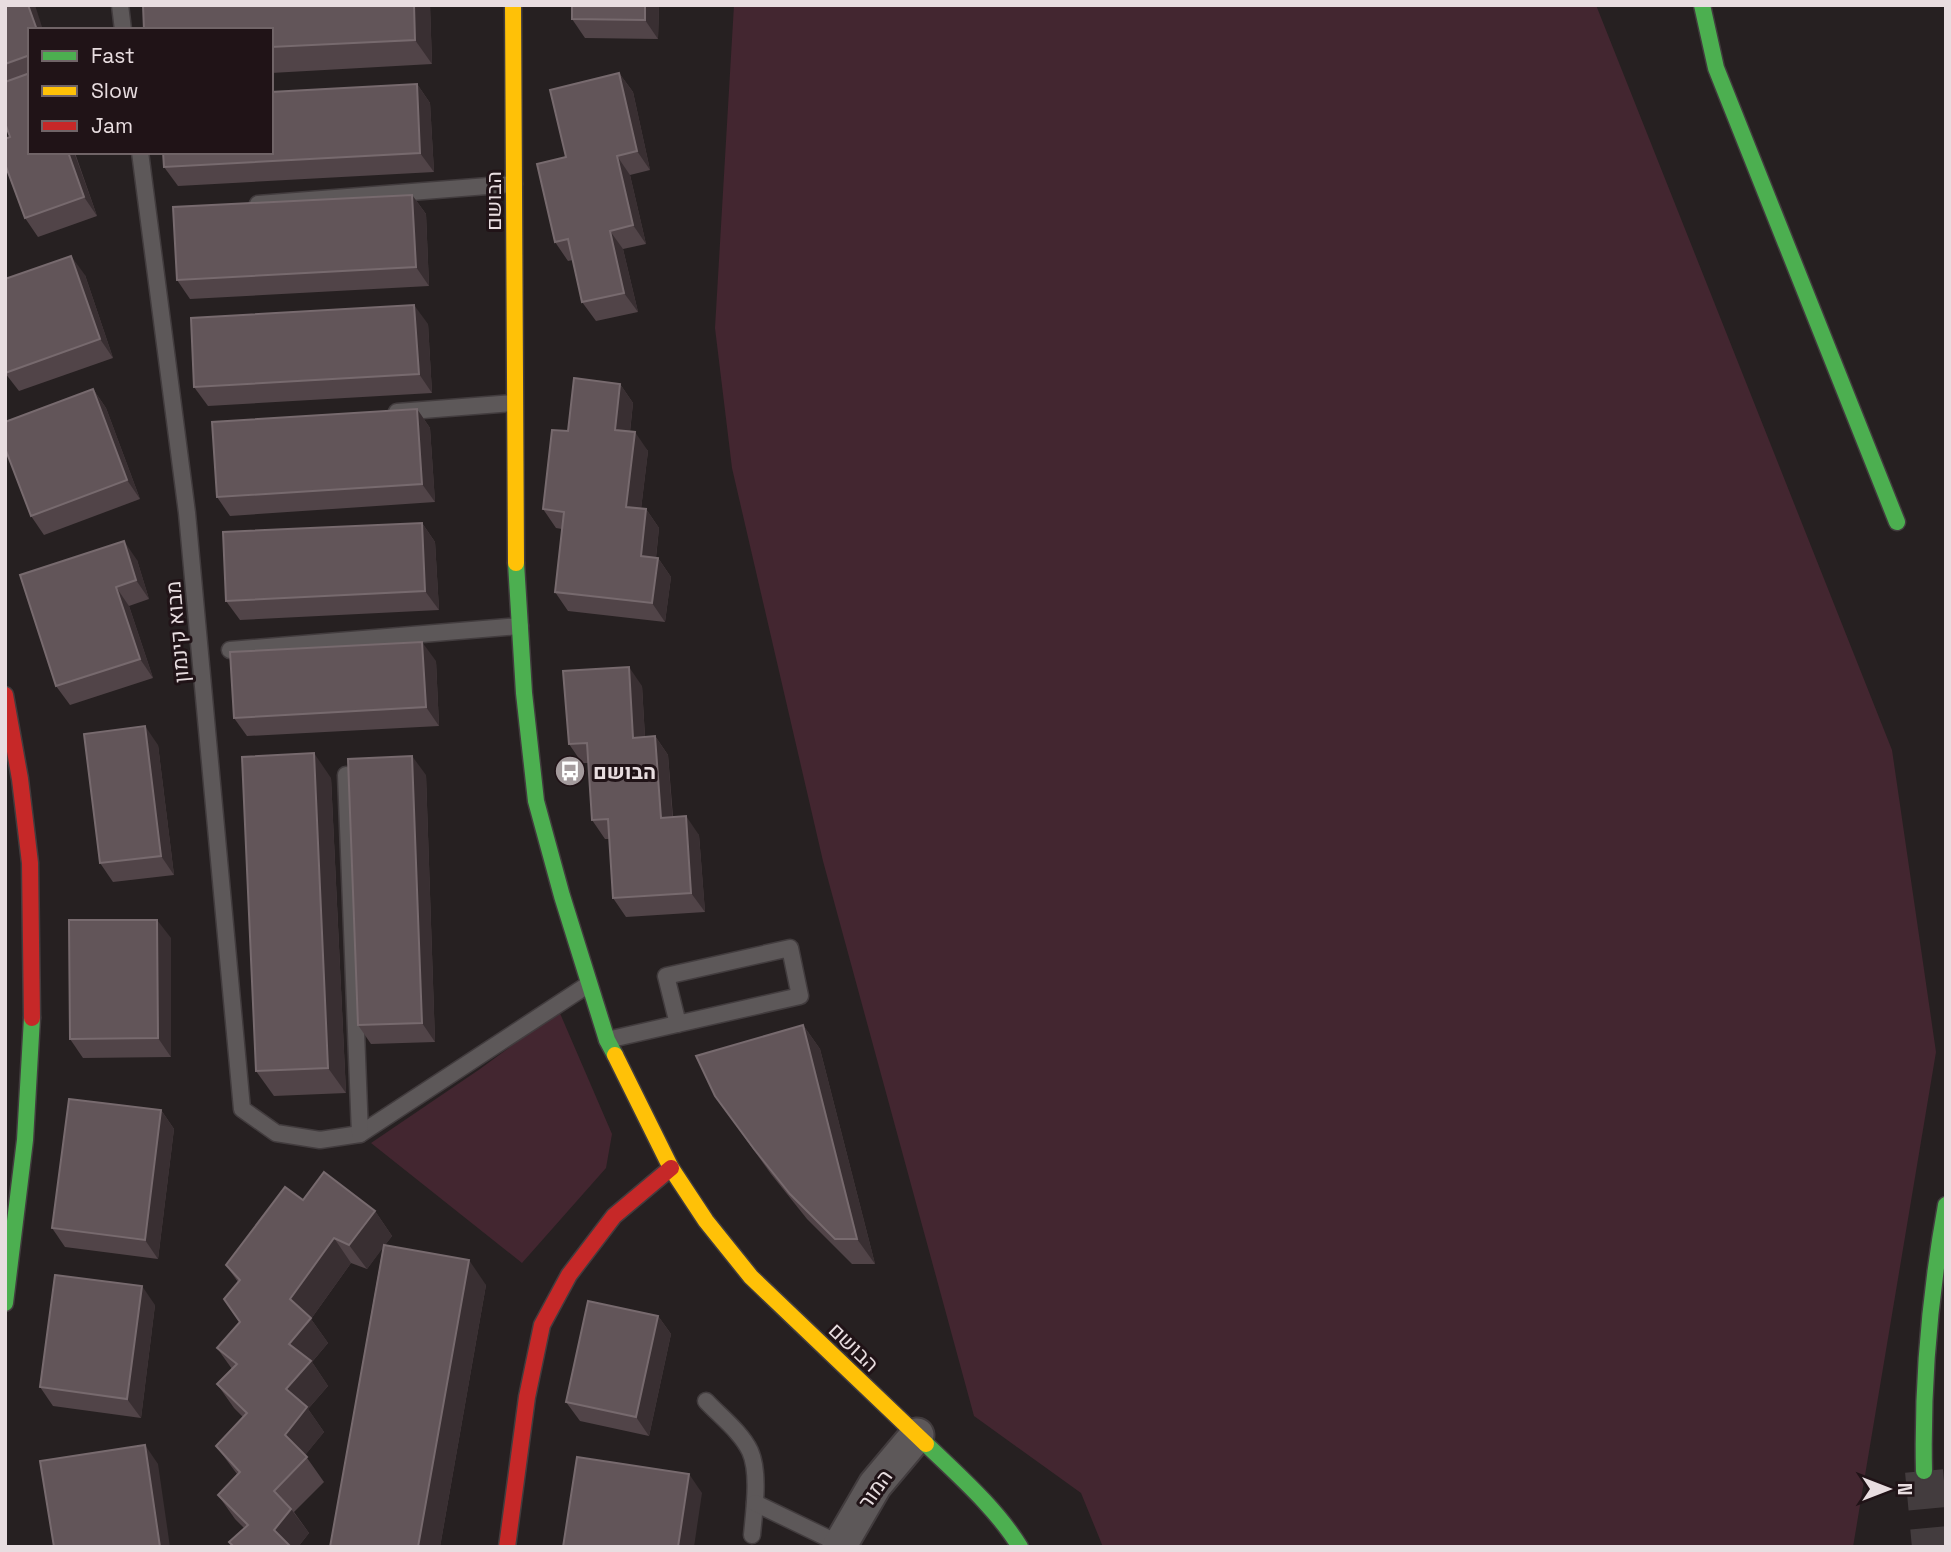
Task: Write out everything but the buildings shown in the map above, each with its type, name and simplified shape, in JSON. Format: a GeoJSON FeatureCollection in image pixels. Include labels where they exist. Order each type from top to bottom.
{"type":"FeatureCollection","features":[{"type":"Feature","properties":{"kind":"main road","name":"הבושם"},"geometry":{"type":"LineString","coordinates":[[513,5],[516,555],[524,693],[536,801],[607,1040],[671,1168],[706,1221],[751,1277],[973,1489],[1020,1547]]}},
{"type":"Feature","properties":{"kind":"main road"},"geometry":{"type":"LineString","coordinates":[[1702,5],[1716,68],[1897,522]]}},
{"type":"Feature","properties":{"kind":"main road"},"geometry":{"type":"LineString","coordinates":[[5,695],[14,740],[30,862],[32,977],[25,1140],[11,1208],[5,1303]]}},
{"type":"Feature","properties":{"kind":"main road"},"geometry":{"type":"LineString","coordinates":[[507,1547],[527,1397],[542,1325],[569,1275],[614,1216],[671,1168]]}},
{"type":"Feature","properties":{"kind":"main road"},"geometry":{"type":"LineString","coordinates":[[1924,1471],[1925,1349],[1946,1205]]}},
{"type":"Feature","properties":{"kind":"street","name":"המור"},"geometry":{"type":"LineString","coordinates":[[839,1545],[875,1485],[917,1435]]}},
{"type":"Feature","properties":{"kind":"lane"},"geometry":{"type":"LineString","coordinates":[[120,5],[123,28]]}},
{"type":"Feature","properties":{"kind":"lane","name":"מבוא קינמון"},"geometry":{"type":"LineString","coordinates":[[140,154],[187,513],[242,1109],[276,1133],[320,1140],[360,1134]]}},
{"type":"Feature","properties":{"kind":"lane"},"geometry":{"type":"LineString","coordinates":[[237,205],[514,184]]}},
{"type":"Feature","properties":{"kind":"lane"},"geometry":{"type":"LineString","coordinates":[[381,413],[514,402]]}},
{"type":"Feature","properties":{"kind":"lane"},"geometry":{"type":"LineString","coordinates":[[230,650],[520,626]]}},
{"type":"Feature","properties":{"kind":"lane"},"geometry":{"type":"LineString","coordinates":[[346,775],[360,1134]]}},
{"type":"Feature","properties":{"kind":"lane"},"geometry":{"type":"LineString","coordinates":[[607,1040],[678,1024],[800,996],[790,948],[666,976],[678,1024]]}},
{"type":"Feature","properties":{"kind":"lane"},"geometry":{"type":"LineString","coordinates":[[360,1134],[589,984]]}},
{"type":"Feature","properties":{"kind":"lane"},"geometry":{"type":"LineString","coordinates":[[706,1401],[751,1452],[756,1491],[752,1535]]}},
{"type":"Feature","properties":{"kind":"lane"},"geometry":{"type":"LineString","coordinates":[[755,1503],[839,1545]]}},
{"type":"Feature","properties":{"kind":"shaded area"},"geometry":{"type":"Polygon","coordinates":[[[734,5],[1596,5],[1892,750],[1936,1052],[1853,1547],[1103,1547],[1081,1493],[974,1416],[823,861],[732,468],[715,328],[734,5]]]}},
{"type":"Feature","properties":{"kind":"shaded area"},"geometry":{"type":"Polygon","coordinates":[[[559,1011],[612,1134],[606,1168],[522,1263],[371,1143],[559,1011]]]}},
{"type":"Feature","properties":{"kind":"tunnel"},"geometry":{"type":"LineString","coordinates":[[1924,1471],[1931,1547]]}},
{"type":"Feature","properties":{"kind":"traffic: fast"},"geometry":{"type":"LineString","coordinates":[[1702,5],[1716,68],[1897,522]]}},
{"type":"Feature","properties":{"kind":"traffic: fast"},"geometry":{"type":"LineString","coordinates":[[516,563],[524,693],[536,801],[562,896],[607,1040],[615,1055]]}},
{"type":"Feature","properties":{"kind":"traffic: fast"},"geometry":{"type":"LineString","coordinates":[[5,1303],[25,1140],[32,1018]]}},
{"type":"Feature","properties":{"kind":"traffic: fast"},"geometry":{"type":"LineString","coordinates":[[1924,1471],[1928,1337],[1946,1205]]}},
{"type":"Feature","properties":{"kind":"traffic: fast"},"geometry":{"type":"LineString","coordinates":[[926,1444],[988,1506],[1020,1547]]}},
{"type":"Feature","properties":{"kind":"traffic: slow"},"geometry":{"type":"LineString","coordinates":[[513,5],[516,563]]}},
{"type":"Feature","properties":{"kind":"traffic: slow"},"geometry":{"type":"LineString","coordinates":[[615,1055],[671,1168],[706,1221],[751,1277],[926,1444]]}},
{"type":"Feature","properties":{"kind":"traffic: jam"},"geometry":{"type":"LineString","coordinates":[[5,695],[20,779],[30,863],[32,1018]]}},
{"type":"Feature","properties":{"kind":"traffic: jam"},"geometry":{"type":"LineString","coordinates":[[507,1547],[527,1397],[542,1325],[569,1275],[614,1216],[671,1168]]}},
{"type":"Feature","properties":{"kind":"place","name":"הבושם"},"geometry":{"type":"Point","coordinates":[570,771]}}]}
